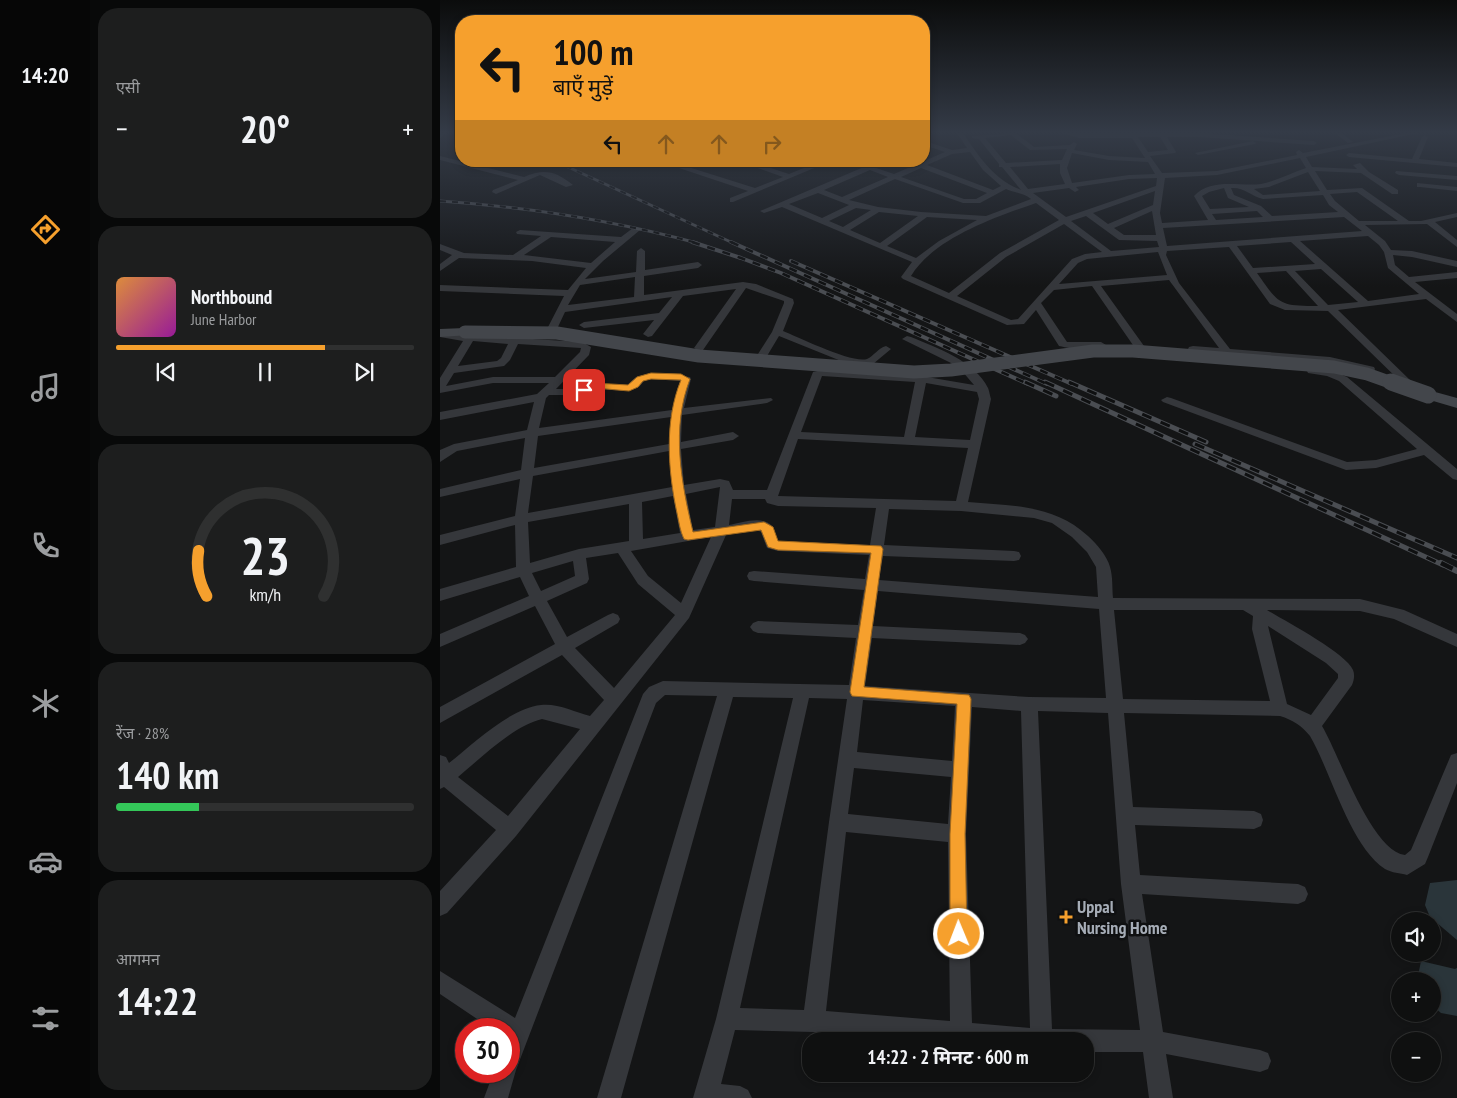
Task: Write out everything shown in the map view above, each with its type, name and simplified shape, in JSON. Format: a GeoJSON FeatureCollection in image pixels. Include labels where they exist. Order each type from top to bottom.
{"type":"FeatureCollection","features":[{"type":"Feature","properties":{"kind":"street"},"geometry":{"type":"LineString","coordinates":[[496,192],[513,184]]}},
{"type":"Feature","properties":{"kind":"street"},"geometry":{"type":"LineString","coordinates":[[733,184],[754,191]]}},
{"type":"Feature","properties":{"kind":"street"},"geometry":{"type":"LineString","coordinates":[[734,200],[770,184]]}},
{"type":"Feature","properties":{"kind":"street"},"geometry":{"type":"LineString","coordinates":[[764,211],[832,184]]}},
{"type":"Feature","properties":{"kind":"street"},"geometry":{"type":"LineString","coordinates":[[842,200],[877,184]]}},
{"type":"Feature","properties":{"kind":"street"},"geometry":{"type":"LineString","coordinates":[[917,184],[963,201],[977,200],[1004,187]]}},
{"type":"Feature","properties":{"kind":"street"},"geometry":{"type":"LineString","coordinates":[[971,184],[993,192]]}},
{"type":"Feature","properties":{"kind":"street"},"geometry":{"type":"LineString","coordinates":[[1001,184],[1004,187],[1032,196]]}},
{"type":"Feature","properties":{"kind":"street"},"geometry":{"type":"LineString","coordinates":[[1021,184],[1063,221],[1110,254]]}},
{"type":"Feature","properties":{"kind":"street"},"geometry":{"type":"LineString","coordinates":[[1070,184],[1073,188]]}},
{"type":"Feature","properties":{"kind":"street"},"geometry":{"type":"LineString","coordinates":[[1111,184],[1073,188],[1032,196],[953,234],[918,262],[906,277],[1010,323],[1021,322],[1036,303],[1076,261],[1110,254],[1371,233]]}},
{"type":"Feature","properties":{"kind":"street"},"geometry":{"type":"LineString","coordinates":[[951,296],[1003,255],[1063,221],[1154,184]]}},
{"type":"Feature","properties":{"kind":"street"},"geometry":{"type":"LineString","coordinates":[[1160,184],[1156,207],[1162,255],[1172,277],[1227,352]]}},
{"type":"Feature","properties":{"kind":"street"},"geometry":{"type":"LineString","coordinates":[[1248,188],[1262,184]]}},
{"type":"Feature","properties":{"kind":"street"},"geometry":{"type":"LineString","coordinates":[[1289,184],[1298,195]]}},
{"type":"Feature","properties":{"kind":"street"},"geometry":{"type":"LineString","coordinates":[[1319,184],[1332,203],[1382,243],[1388,252],[1391,266],[1457,319]]}},
{"type":"Feature","properties":{"kind":"street"},"geometry":{"type":"LineString","coordinates":[[1383,184],[1395,192]]}},
{"type":"Feature","properties":{"kind":"street"},"geometry":{"type":"LineString","coordinates":[[1213,222],[1198,199],[1200,193],[1227,186],[1240,185],[1248,188],[1256,195],[1264,197],[1359,190],[1407,223]]}},
{"type":"Feature","properties":{"kind":"street"},"geometry":{"type":"LineString","coordinates":[[1420,185],[1457,189]]}},
{"type":"Feature","properties":{"kind":"street"},"geometry":{"type":"LineString","coordinates":[[1227,186],[1229,194],[1233,198],[1258,208],[1269,218]]}},
{"type":"Feature","properties":{"kind":"street"},"geometry":{"type":"LineString","coordinates":[[818,190],[855,205],[878,209],[987,218]]}},
{"type":"Feature","properties":{"kind":"street"},"geometry":{"type":"LineString","coordinates":[[783,204],[918,262]]}},
{"type":"Feature","properties":{"kind":"street"},"geometry":{"type":"LineString","coordinates":[[822,221],[855,205]]}},
{"type":"Feature","properties":{"kind":"street"},"geometry":{"type":"LineString","coordinates":[[1108,228],[1156,207]]}},
{"type":"Feature","properties":{"kind":"street"},"geometry":{"type":"LineString","coordinates":[[1206,212],[1258,208]]}},
{"type":"Feature","properties":{"kind":"street"},"geometry":{"type":"LineString","coordinates":[[843,230],[878,209]]}},
{"type":"Feature","properties":{"kind":"street"},"geometry":{"type":"LineString","coordinates":[[1086,212],[1126,240],[1161,238]]}},
{"type":"Feature","properties":{"kind":"street"},"geometry":{"type":"LineString","coordinates":[[881,246],[926,214]]}},
{"type":"Feature","properties":{"kind":"street"},"geometry":{"type":"LineString","coordinates":[[1158,226],[1346,214]]}},
{"type":"Feature","properties":{"kind":"street"},"geometry":{"type":"LineString","coordinates":[[1358,223],[1429,222],[1457,215]]}},
{"type":"Feature","properties":{"kind":"street"},"geometry":{"type":"LineString","coordinates":[[1429,222],[1457,244]]}},
{"type":"Feature","properties":{"kind":"street"},"geometry":{"type":"LineString","coordinates":[[552,328],[570,293],[578,283],[593,266],[636,230]]}},
{"type":"Feature","properties":{"kind":"street"},"geometry":{"type":"LineString","coordinates":[[520,232],[623,240]]}},
{"type":"Feature","properties":{"kind":"street"},"geometry":{"type":"LineString","coordinates":[[516,257],[548,235]]}},
{"type":"Feature","properties":{"kind":"street"},"geometry":{"type":"LineString","coordinates":[[1293,240],[1365,304]]}},
{"type":"Feature","properties":{"kind":"street"},"geometry":{"type":"LineString","coordinates":[[1231,244],[1277,305],[1283,307],[1328,308],[1427,296]]}},
{"type":"Feature","properties":{"kind":"street"},"geometry":{"type":"LineString","coordinates":[[440,248],[457,255],[516,257],[593,266]]}},
{"type":"Feature","properties":{"kind":"street"},"geometry":{"type":"LineString","coordinates":[[639,298],[642,251]]}},
{"type":"Feature","properties":{"kind":"street"},"geometry":{"type":"LineString","coordinates":[[1388,252],[1412,254],[1457,264]]}},
{"type":"Feature","properties":{"kind":"street"},"geometry":{"type":"LineString","coordinates":[[440,268],[457,255]]}},
{"type":"Feature","properties":{"kind":"street"},"geometry":{"type":"LineString","coordinates":[[578,283],[698,265]]}},
{"type":"Feature","properties":{"kind":"street"},"geometry":{"type":"LineString","coordinates":[[1251,271],[1322,266]]}},
{"type":"Feature","properties":{"kind":"street"},"geometry":{"type":"LineString","coordinates":[[1288,268],[1406,382]]}},
{"type":"Feature","properties":{"kind":"street"},"geometry":{"type":"LineString","coordinates":[[1407,280],[1457,275]]}},
{"type":"Feature","properties":{"kind":"street"},"geometry":{"type":"LineString","coordinates":[[1051,287],[1172,277]]}},
{"type":"Feature","properties":{"kind":"street"},"geometry":{"type":"LineString","coordinates":[[1095,284],[1139,346]]}},
{"type":"Feature","properties":{"kind":"street"},"geometry":{"type":"LineString","coordinates":[[563,309],[680,292],[743,285],[753,286],[788,299],[789,303],[777,332],[763,354]]}},
{"type":"Feature","properties":{"kind":"street"},"geometry":{"type":"LineString","coordinates":[[699,348],[743,285]]}},
{"type":"Feature","properties":{"kind":"street"},"geometry":{"type":"LineString","coordinates":[[440,288],[570,293]]}},
{"type":"Feature","properties":{"kind":"street"},"geometry":{"type":"LineString","coordinates":[[648,334],[680,292]]}},
{"type":"Feature","properties":{"kind":"street"},"geometry":{"type":"LineString","coordinates":[[1036,303],[1066,345],[1139,346],[1330,360],[1372,369],[1448,396],[1457,402]]}},
{"type":"Feature","properties":{"kind":"street"},"geometry":{"type":"LineString","coordinates":[[584,325],[662,316]]}},
{"type":"Feature","properties":{"kind":"street"},"geometry":{"type":"LineString","coordinates":[[777,332],[850,362],[869,362],[886,349]]}},
{"type":"Feature","properties":{"kind":"street"},"geometry":{"type":"LineString","coordinates":[[440,333],[582,345],[586,347],[585,353],[543,394],[532,433],[521,519],[523,570],[564,647],[614,700]]}},
{"type":"Feature","properties":{"kind":"street"},"geometry":{"type":"LineString","coordinates":[[467,335],[557,334],[699,356],[914,372],[951,370],[1074,352],[1126,351],[1334,367],[1366,374],[1428,395],[1457,402]]}},
{"type":"Feature","properties":{"kind":"street"},"geometry":{"type":"LineString","coordinates":[[440,389],[467,335]]}},
{"type":"Feature","properties":{"kind":"street"},"geometry":{"type":"LineString","coordinates":[[907,339],[951,359],[979,383],[984,390],[985,399],[961,506]]}},
{"type":"Feature","properties":{"kind":"street"},"geometry":{"type":"LineString","coordinates":[[449,370],[500,364],[505,360],[515,340]]}},
{"type":"Feature","properties":{"kind":"street"},"geometry":{"type":"LineString","coordinates":[[1130,356],[1320,372],[1336,375],[1457,476]]}},
{"type":"Feature","properties":{"kind":"street"},"geometry":{"type":"LineString","coordinates":[[984,390],[921,379],[817,374],[793,435],[772,494],[772,500],[961,506],[1034,513],[1057,520],[1092,548],[1103,567],[1131,884],[1161,1098]]}},
{"type":"Feature","properties":{"kind":"street"},"geometry":{"type":"LineString","coordinates":[[440,416],[543,394],[579,392],[594,386],[629,388],[644,377],[681,377],[686,379],[680,390],[674,446],[678,490],[688,536]]}},
{"type":"Feature","properties":{"kind":"street"},"geometry":{"type":"LineString","coordinates":[[909,440],[921,379]]}},
{"type":"Feature","properties":{"kind":"street"},"geometry":{"type":"LineString","coordinates":[[440,389],[492,380],[556,380]]}},
{"type":"Feature","properties":{"kind":"street"},"geometry":{"type":"LineString","coordinates":[[440,458],[445,452],[454,448],[532,433],[677,411],[767,400]]}},
{"type":"Feature","properties":{"kind":"street"},"geometry":{"type":"LineString","coordinates":[[1167,400],[1346,466],[1377,465],[1426,450]]}},
{"type":"Feature","properties":{"kind":"street"},"geometry":{"type":"LineString","coordinates":[[793,435],[975,444]]}},
{"type":"Feature","properties":{"kind":"street"},"geometry":{"type":"LineString","coordinates":[[440,493],[528,474],[734,436]]}},
{"type":"Feature","properties":{"kind":"street"},"geometry":{"type":"LineString","coordinates":[[440,540],[521,519],[636,497],[720,483],[725,484],[726,495],[721,531],[684,614],[509,829],[440,906]]}},
{"type":"Feature","properties":{"kind":"street"},"geometry":{"type":"LineString","coordinates":[[726,495],[772,494]]}},
{"type":"Feature","properties":{"kind":"street"},"geometry":{"type":"LineString","coordinates":[[636,497],[636,545]]}},
{"type":"Feature","properties":{"kind":"street"},"geometry":{"type":"LineString","coordinates":[[814,1021],[838,822],[883,504]]}},
{"type":"Feature","properties":{"kind":"street"},"geometry":{"type":"LineString","coordinates":[[440,594],[579,554],[764,526],[769,530],[772,544],[778,546],[1014,556]]}},
{"type":"Feature","properties":{"kind":"street"},"geometry":{"type":"LineString","coordinates":[[621,547],[643,580],[684,614]]}},
{"type":"Feature","properties":{"kind":"street"},"geometry":{"type":"LineString","coordinates":[[440,641],[582,579],[579,554]]}},
{"type":"Feature","properties":{"kind":"street"},"geometry":{"type":"LineString","coordinates":[[754,576],[1107,604],[1360,605],[1383,608],[1404,615],[1457,641]]}},
{"type":"Feature","properties":{"kind":"street"},"geometry":{"type":"LineString","coordinates":[[1245,604],[1332,658],[1346,672],[1346,680],[1312,727]]}},
{"type":"Feature","properties":{"kind":"street"},"geometry":{"type":"LineString","coordinates":[[1260,614],[1260,628],[1280,709]]}},
{"type":"Feature","properties":{"kind":"street"},"geometry":{"type":"LineString","coordinates":[[440,716],[613,619]]}},
{"type":"Feature","properties":{"kind":"street"},"geometry":{"type":"LineString","coordinates":[[758,627],[1020,639]]}},
{"type":"Feature","properties":{"kind":"street"},"geometry":{"type":"LineString","coordinates":[[520,1031],[649,699],[655,692],[663,688],[856,692],[1029,704],[1280,709],[1297,714],[1312,727],[1361,823],[1381,851],[1393,863],[1407,865],[1418,857],[1457,761]]}},
{"type":"Feature","properties":{"kind":"street"},"geometry":{"type":"LineString","coordinates":[[609,1098],[727,688]]}},
{"type":"Feature","properties":{"kind":"street"},"geometry":{"type":"LineString","coordinates":[[740,1098],[706,1096],[727,1019],[802,692]]}},
{"type":"Feature","properties":{"kind":"street"},"geometry":{"type":"LineString","coordinates":[[960,1032],[957,834],[964,699]]}},
{"type":"Feature","properties":{"kind":"street"},"geometry":{"type":"LineString","coordinates":[[1029,704],[1041,1032]]}},
{"type":"Feature","properties":{"kind":"street"},"geometry":{"type":"LineString","coordinates":[[509,829],[442,774],[506,730],[540,712],[594,725]]}},
{"type":"Feature","properties":{"kind":"street"},"geometry":{"type":"LineString","coordinates":[[847,759],[961,770]]}},
{"type":"Feature","properties":{"kind":"street"},"geometry":{"type":"LineString","coordinates":[[1125,816],[1254,820]]}},
{"type":"Feature","properties":{"kind":"street"},"geometry":{"type":"LineString","coordinates":[[838,822],[957,834]]}},
{"type":"Feature","properties":{"kind":"street"},"geometry":{"type":"LineString","coordinates":[[1131,884],[1298,894]]}},
{"type":"Feature","properties":{"kind":"street"},"geometry":{"type":"LineString","coordinates":[[440,982],[495,1018]]}},
{"type":"Feature","properties":{"kind":"street"},"geometry":{"type":"LineString","coordinates":[[727,1019],[814,1021],[938,1032]]}},
{"type":"Feature","properties":{"kind":"street"},"geometry":{"type":"LineString","coordinates":[[1094,1040],[1154,1041],[1260,1061]]}},
{"type":"Feature","properties":{"kind":"street"},"geometry":{"type":"LineString","coordinates":[[496,1098],[502,1083]]}},
{"type":"Feature","properties":{"kind":"shaded area"},"geometry":{"type":"Polygon","coordinates":[[[1457,880],[1457,940],[1441,926],[1441,912],[1428,912],[1425,905],[1430,883],[1457,880]]]}},
{"type":"Feature","properties":{"kind":"shaded area"},"geometry":{"type":"Polygon","coordinates":[[[1421,962],[1457,968],[1457,1016],[1441,1013],[1441,972],[1419,972],[1421,962]]]}},
{"type":"Feature","properties":{"kind":"railway"},"geometry":{"type":"LineString","coordinates":[[605,184],[733,243]]}},
{"type":"Feature","properties":{"kind":"railway"},"geometry":{"type":"LineString","coordinates":[[440,201],[505,207],[601,221],[697,243]]}},
{"type":"Feature","properties":{"kind":"railway"},"geometry":{"type":"LineString","coordinates":[[692,242],[781,273],[1028,384]]}},
{"type":"Feature","properties":{"kind":"railway"},"geometry":{"type":"LineString","coordinates":[[731,242],[1047,384]]}},
{"type":"Feature","properties":{"kind":"railway"},"geometry":{"type":"LineString","coordinates":[[791,261],[1072,384]]}},
{"type":"Feature","properties":{"kind":"railway"},"geometry":{"type":"LineString","coordinates":[[1025,382],[1056,396]]}},
{"type":"Feature","properties":{"kind":"railway"},"geometry":{"type":"LineString","coordinates":[[1045,382],[1443,565]]}},
{"type":"Feature","properties":{"kind":"railway"},"geometry":{"type":"LineString","coordinates":[[1069,382],[1206,442]]}},
{"type":"Feature","properties":{"kind":"railway"},"geometry":{"type":"LineString","coordinates":[[1195,444],[1457,558]]}},
{"type":"Feature","properties":{"kind":"railway"},"geometry":{"type":"LineString","coordinates":[[1441,563],[1457,571]]}},
{"type":"Feature","properties":{"kind":"place","name":"Uppal Nursing Home"},"geometry":{"type":"Point","coordinates":[1066,917]}},
{"type":"Feature","properties":{"kind":"route"},"geometry":{"type":"LineString","coordinates":[[584,390],[600,385],[621,389],[629,388],[640,379],[651,376],[681,377],[686,379],[680,390],[674,446],[678,490],[688,536],[757,525],[764,526],[769,530],[769,539],[772,544],[778,546],[877,549],[856,692],[964,699],[957,834],[959,934]]}}]}
